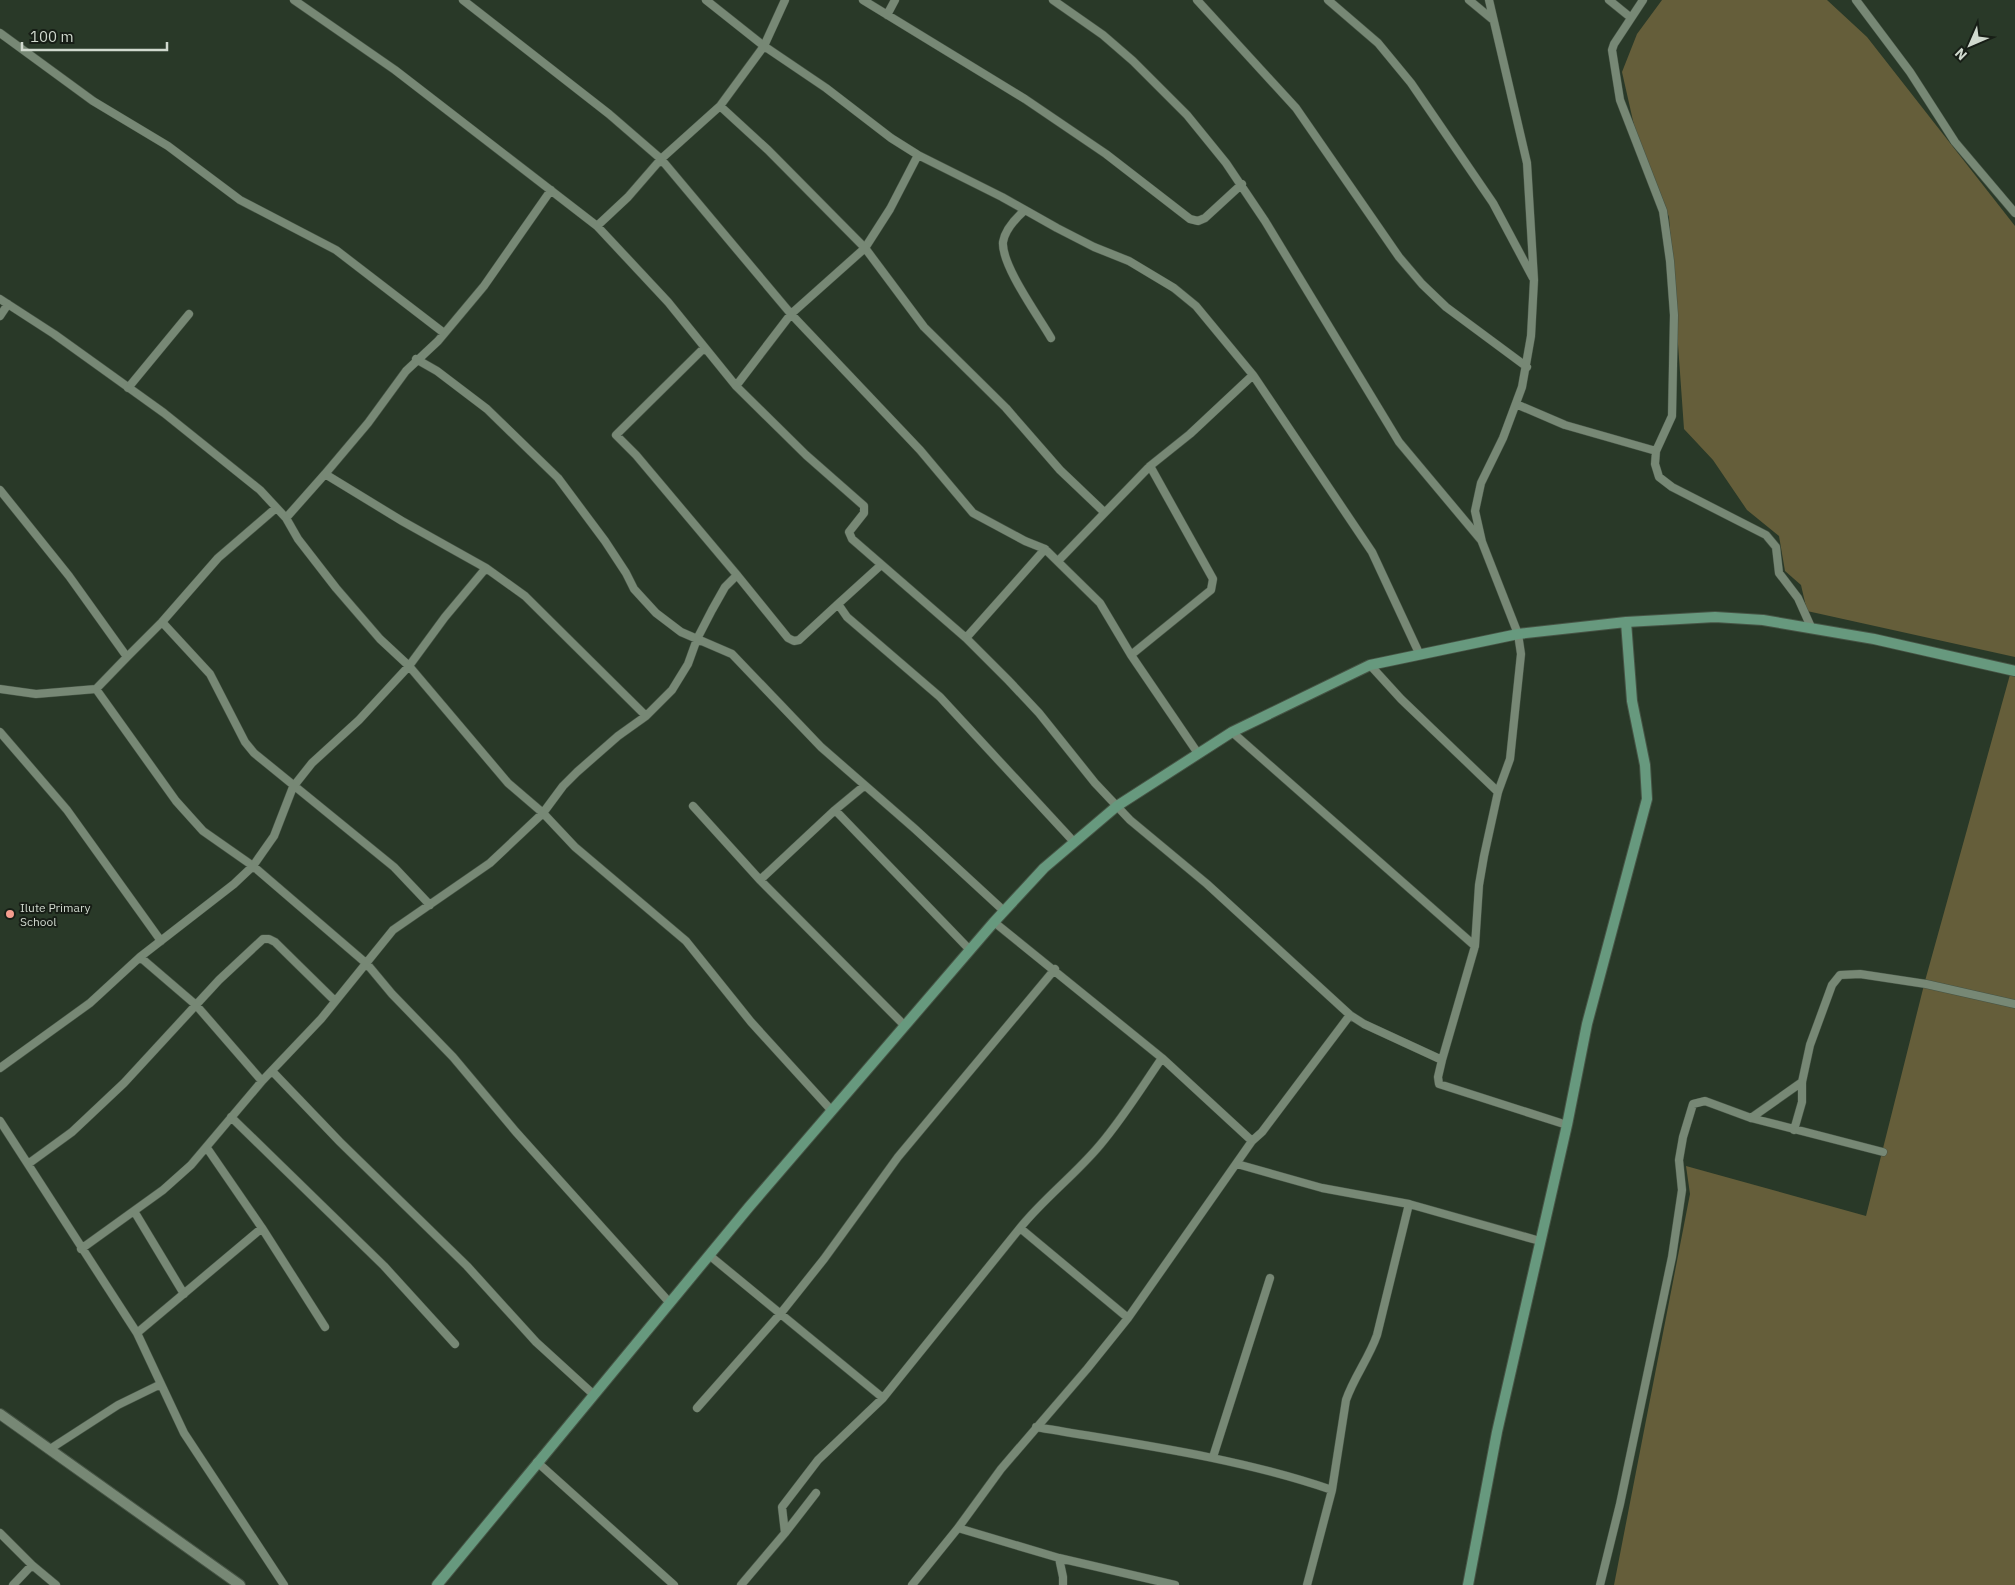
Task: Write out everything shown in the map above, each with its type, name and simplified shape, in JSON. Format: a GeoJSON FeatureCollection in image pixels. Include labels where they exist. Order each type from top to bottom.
{"type":"FeatureCollection","features":[{"type":"Feature","properties":{"kind":"main road"},"geometry":{"type":"LineString","coordinates":[[436,1585],[669,1302],[969,949],[1044,868],[1074,842],[1116,806],[1197,752],[1232,732],[1370,665],[1518,634],[1626,622],[1715,617],[1763,620],[1811,627],[2015,671]]}},
{"type":"Feature","properties":{"kind":"main road"},"geometry":{"type":"LineString","coordinates":[[1468,1585],[1497,1432],[1567,1124],[1587,1024],[1648,792],[1645,765],[1632,701],[1626,622]]}},
{"type":"Feature","properties":{"kind":"street"},"geometry":{"type":"LineString","coordinates":[[294,0],[394,70],[596,226],[668,302],[736,386],[806,456],[864,506],[864,513],[850,529],[849,536],[966,638],[1039,713],[1095,783],[1116,806],[1207,884],[1350,1015],[1364,1024],[1442,1060]]}},
{"type":"Feature","properties":{"kind":"street"},"geometry":{"type":"LineString","coordinates":[[463,0],[609,114],[661,159],[792,314],[920,450],[974,513],[1026,541],[1045,548],[1059,560],[1100,603],[1132,655],[1197,752]]}},
{"type":"Feature","properties":{"kind":"street"},"geometry":{"type":"LineString","coordinates":[[706,0],[764,46],[826,88],[890,138],[918,155],[1094,248],[1129,261],[1174,288],[1196,306],[1254,374],[1372,552],[1420,654]]}},
{"type":"Feature","properties":{"kind":"street"},"geometry":{"type":"LineString","coordinates":[[596,226],[628,197],[661,159],[720,106],[764,46],[785,0]]}},
{"type":"Feature","properties":{"kind":"street"},"geometry":{"type":"LineString","coordinates":[[863,0],[1025,99],[1106,154],[1190,219],[1198,221],[1205,218],[1242,184]]}},
{"type":"Feature","properties":{"kind":"street"},"geometry":{"type":"LineString","coordinates":[[887,15],[895,0]]}},
{"type":"Feature","properties":{"kind":"street"},"geometry":{"type":"LineString","coordinates":[[1053,0],[1103,35],[1133,61],[1187,114],[1242,184],[1399,442],[1482,542]]}},
{"type":"Feature","properties":{"kind":"street"},"geometry":{"type":"LineString","coordinates":[[1197,0],[1296,108],[1399,256],[1422,284],[1446,307],[1526,367]]}},
{"type":"Feature","properties":{"kind":"street"},"geometry":{"type":"LineString","coordinates":[[1328,0],[1378,43],[1411,83],[1493,203],[1534,280]]}},
{"type":"Feature","properties":{"kind":"street"},"geometry":{"type":"LineString","coordinates":[[1469,0],[1492,19]]}},
{"type":"Feature","properties":{"kind":"street"},"geometry":{"type":"LineString","coordinates":[[1489,0],[1527,163],[1534,280],[1526,367],[1516,404],[1503,438],[1481,483],[1475,511],[1482,542],[1518,634],[1521,654],[1517,707],[1510,759],[1498,792],[1480,885],[1475,946],[1438,1077],[1439,1084],[1567,1124]]}},
{"type":"Feature","properties":{"kind":"street"},"geometry":{"type":"LineString","coordinates":[[1609,0],[1630,17]]}},
{"type":"Feature","properties":{"kind":"street"},"geometry":{"type":"LineString","coordinates":[[1643,0],[1614,44],[1613,61],[1620,100],[1663,211],[1674,315],[1672,416],[1656,451],[1655,464],[1660,476],[1672,487],[1766,535],[1772,541],[1776,547],[1779,573],[1798,598],[1811,627]]}},
{"type":"Feature","properties":{"kind":"street"},"geometry":{"type":"LineString","coordinates":[[1856,0],[1910,72],[1955,142],[2015,213]]}},
{"type":"Feature","properties":{"kind":"street"},"geometry":{"type":"LineString","coordinates":[[0,34],[23,48],[93,101],[168,146],[240,200],[336,250],[444,334]]}},
{"type":"Feature","properties":{"kind":"street"},"geometry":{"type":"LineString","coordinates":[[720,106],[768,150],[865,248],[924,327],[1006,408],[1060,470],[1104,512]]}},
{"type":"Feature","properties":{"kind":"street"},"geometry":{"type":"LineString","coordinates":[[736,386],[792,314],[865,248],[890,209],[918,155]]}},
{"type":"Feature","properties":{"kind":"street"},"geometry":{"type":"LineString","coordinates":[[286,518],[368,423],[389,392],[416,360],[444,334],[484,286],[551,190]]}},
{"type":"Feature","properties":{"kind":"street"},"geometry":{"type":"LineString","coordinates":[[1025,210],[1009,228],[1003,242],[1005,258],[1051,338]]}},
{"type":"Feature","properties":{"kind":"street"},"geometry":{"type":"LineString","coordinates":[[0,299],[164,413],[260,490],[286,518],[336,588],[380,639],[409,666],[508,783],[543,813],[575,847],[686,941],[751,1022],[832,1110]]}},
{"type":"Feature","properties":{"kind":"street"},"geometry":{"type":"LineString","coordinates":[[0,316],[8,304]]}},
{"type":"Feature","properties":{"kind":"street"},"geometry":{"type":"LineString","coordinates":[[128,388],[188,314]]}},
{"type":"Feature","properties":{"kind":"street"},"geometry":{"type":"LineString","coordinates":[[704,348],[616,435],[636,454],[794,642],[800,640],[881,565]]}},
{"type":"Feature","properties":{"kind":"street"},"geometry":{"type":"LineString","coordinates":[[416,360],[437,371],[488,409],[558,478],[605,542],[641,597],[681,632],[732,654],[821,747],[916,829],[1004,911]]}},
{"type":"Feature","properties":{"kind":"street"},"geometry":{"type":"LineString","coordinates":[[1059,560],[1150,466],[1190,434],[1254,374]]}},
{"type":"Feature","properties":{"kind":"street"},"geometry":{"type":"LineString","coordinates":[[1516,404],[1565,425],[1656,451]]}},
{"type":"Feature","properties":{"kind":"street"},"geometry":{"type":"LineString","coordinates":[[1132,655],[1213,586],[1213,579],[1150,466]]}},
{"type":"Feature","properties":{"kind":"street"},"geometry":{"type":"LineString","coordinates":[[325,474],[402,521],[486,568],[525,596],[646,716]]}},
{"type":"Feature","properties":{"kind":"street"},"geometry":{"type":"LineString","coordinates":[[0,490],[69,576],[127,657]]}},
{"type":"Feature","properties":{"kind":"street"},"geometry":{"type":"LineString","coordinates":[[0,689],[36,694],[96,689],[162,622],[218,558],[276,508]]}},
{"type":"Feature","properties":{"kind":"street"},"geometry":{"type":"LineString","coordinates":[[966,638],[1045,548]]}},
{"type":"Feature","properties":{"kind":"street"},"geometry":{"type":"LineString","coordinates":[[0,1068],[90,1003],[140,957],[234,884],[253,866],[274,836],[293,787],[312,763],[359,720],[409,666],[445,617],[486,568]]}},
{"type":"Feature","properties":{"kind":"street"},"geometry":{"type":"LineString","coordinates":[[81,1249],[179,1177],[207,1148],[262,1081],[335,1001],[393,930],[490,863],[543,813],[563,786],[594,756],[646,716],[672,690],[682,676],[697,639],[725,587],[736,575]]}},
{"type":"Feature","properties":{"kind":"street"},"geometry":{"type":"LineString","coordinates":[[838,604],[847,617],[940,697],[1074,842]]}},
{"type":"Feature","properties":{"kind":"street"},"geometry":{"type":"LineString","coordinates":[[162,622],[210,674],[249,748],[293,787],[394,866],[411,882],[430,905]]}},
{"type":"Feature","properties":{"kind":"street"},"geometry":{"type":"LineString","coordinates":[[1370,665],[1401,699],[1498,792]]}},
{"type":"Feature","properties":{"kind":"street"},"geometry":{"type":"LineString","coordinates":[[96,689],[176,801],[203,831],[253,866],[367,964],[392,994],[453,1057],[516,1132],[669,1302]]}},
{"type":"Feature","properties":{"kind":"street"},"geometry":{"type":"LineString","coordinates":[[0,732],[67,810],[161,941]]}},
{"type":"Feature","properties":{"kind":"street"},"geometry":{"type":"LineString","coordinates":[[1232,732],[1475,946]]}},
{"type":"Feature","properties":{"kind":"street"},"geometry":{"type":"LineString","coordinates":[[760,880],[835,810],[864,786]]}},
{"type":"Feature","properties":{"kind":"street"},"geometry":{"type":"LineString","coordinates":[[693,806],[760,880],[904,1025]]}},
{"type":"Feature","properties":{"kind":"street"},"geometry":{"type":"LineString","coordinates":[[835,810],[969,949]]}},
{"type":"Feature","properties":{"kind":"street"},"geometry":{"type":"LineString","coordinates":[[994,922],[1055,969],[1162,1058],[1252,1141]]}},
{"type":"Feature","properties":{"kind":"street"},"geometry":{"type":"LineString","coordinates":[[28,1164],[72,1132],[124,1083],[196,1005],[263,939],[269,939],[292,958],[335,1001]]}},
{"type":"Feature","properties":{"kind":"street"},"geometry":{"type":"LineString","coordinates":[[140,957],[196,1005],[262,1081]]}},
{"type":"Feature","properties":{"kind":"street"},"geometry":{"type":"LineString","coordinates":[[697,1408],[781,1313],[824,1259],[898,1157],[1055,969]]}},
{"type":"Feature","properties":{"kind":"street"},"geometry":{"type":"LineString","coordinates":[[1794,1130],[1802,1102],[1802,1082],[1806,1061],[1832,986],[1840,975],[1860,974],[1926,984],[2015,1004]]}},
{"type":"Feature","properties":{"kind":"street"},"geometry":{"type":"LineString","coordinates":[[912,1585],[1036,1427],[1087,1370],[1128,1318],[1252,1141],[1262,1132],[1350,1015]]}},
{"type":"Feature","properties":{"kind":"street"},"geometry":{"type":"LineString","coordinates":[[785,1533],[782,1507],[818,1460],[883,1398],[1038,1207],[1063,1185],[1101,1144],[1162,1058]]}},
{"type":"Feature","properties":{"kind":"street"},"geometry":{"type":"LineString","coordinates":[[272,1071],[340,1142],[467,1266],[536,1342],[594,1394]]}},
{"type":"Feature","properties":{"kind":"street"},"geometry":{"type":"LineString","coordinates":[[1751,1118],[1802,1082]]}},
{"type":"Feature","properties":{"kind":"street"},"geometry":{"type":"LineString","coordinates":[[1600,1585],[1620,1504],[1672,1256],[1682,1190],[1679,1160],[1683,1137],[1693,1104],[1705,1101],[1751,1118],[1883,1152]]}},
{"type":"Feature","properties":{"kind":"street"},"geometry":{"type":"LineString","coordinates":[[231,1117],[384,1266],[455,1344]]}},
{"type":"Feature","properties":{"kind":"street"},"geometry":{"type":"LineString","coordinates":[[0,1121],[137,1333],[184,1433],[284,1585]]}},
{"type":"Feature","properties":{"kind":"street"},"geometry":{"type":"LineString","coordinates":[[207,1148],[262,1228],[325,1327]]}},
{"type":"Feature","properties":{"kind":"street"},"geometry":{"type":"LineString","coordinates":[[1237,1164],[1322,1188],[1409,1204],[1540,1241]]}},
{"type":"Feature","properties":{"kind":"street"},"geometry":{"type":"LineString","coordinates":[[1307,1585],[1332,1490],[1346,1400],[1350,1387],[1371,1353],[1409,1204]]}},
{"type":"Feature","properties":{"kind":"street"},"geometry":{"type":"LineString","coordinates":[[134,1211],[184,1294]]}},
{"type":"Feature","properties":{"kind":"street"},"geometry":{"type":"LineString","coordinates":[[137,1333],[262,1228]]}},
{"type":"Feature","properties":{"kind":"street"},"geometry":{"type":"LineString","coordinates":[[1020,1228],[1128,1318]]}},
{"type":"Feature","properties":{"kind":"street"},"geometry":{"type":"LineString","coordinates":[[709,1255],[883,1398]]}},
{"type":"Feature","properties":{"kind":"street"},"geometry":{"type":"LineString","coordinates":[[1213,1457],[1270,1278]]}},
{"type":"Feature","properties":{"kind":"street"},"geometry":{"type":"LineString","coordinates":[[50,1449],[118,1405],[161,1384]]}},
{"type":"Feature","properties":{"kind":"street"},"geometry":{"type":"LineString","coordinates":[[0,1414],[240,1585]]}},
{"type":"Feature","properties":{"kind":"street"},"geometry":{"type":"LineString","coordinates":[[1036,1427],[1213,1457],[1299,1479],[1332,1490]]}},
{"type":"Feature","properties":{"kind":"street"},"geometry":{"type":"LineString","coordinates":[[537,1462],[674,1585]]}},
{"type":"Feature","properties":{"kind":"street"},"geometry":{"type":"LineString","coordinates":[[741,1585],[816,1493]]}},
{"type":"Feature","properties":{"kind":"street"},"geometry":{"type":"LineString","coordinates":[[958,1528],[1059,1558],[1176,1585]]}},
{"type":"Feature","properties":{"kind":"street"},"geometry":{"type":"LineString","coordinates":[[0,1533],[32,1565],[56,1585]]}},
{"type":"Feature","properties":{"kind":"street"},"geometry":{"type":"LineString","coordinates":[[1059,1558],[1064,1576],[1063,1585]]}},
{"type":"Feature","properties":{"kind":"street"},"geometry":{"type":"LineString","coordinates":[[13,1585],[32,1565]]}},
{"type":"Feature","properties":{"kind":"shaded area"},"geometry":{"type":"Polygon","coordinates":[[[1662,0],[1827,0],[1867,37],[2015,226],[2015,657],[1807,611],[1801,585],[1785,571],[1779,536],[1747,510],[1713,460],[1684,429],[1669,217],[1636,134],[1622,72],[1637,34],[1662,0]]]}},
{"type":"Feature","properties":{"kind":"shaded area"},"geometry":{"type":"Polygon","coordinates":[[[2011,671],[2015,672],[2015,1585],[1614,1585],[1690,1194],[1686,1166],[1866,1216],[1925,981],[2011,671]]]}},
{"type":"Feature","properties":{"kind":"place","name":"Ilute Primary School"},"geometry":{"type":"Point","coordinates":[10,914]}}]}
